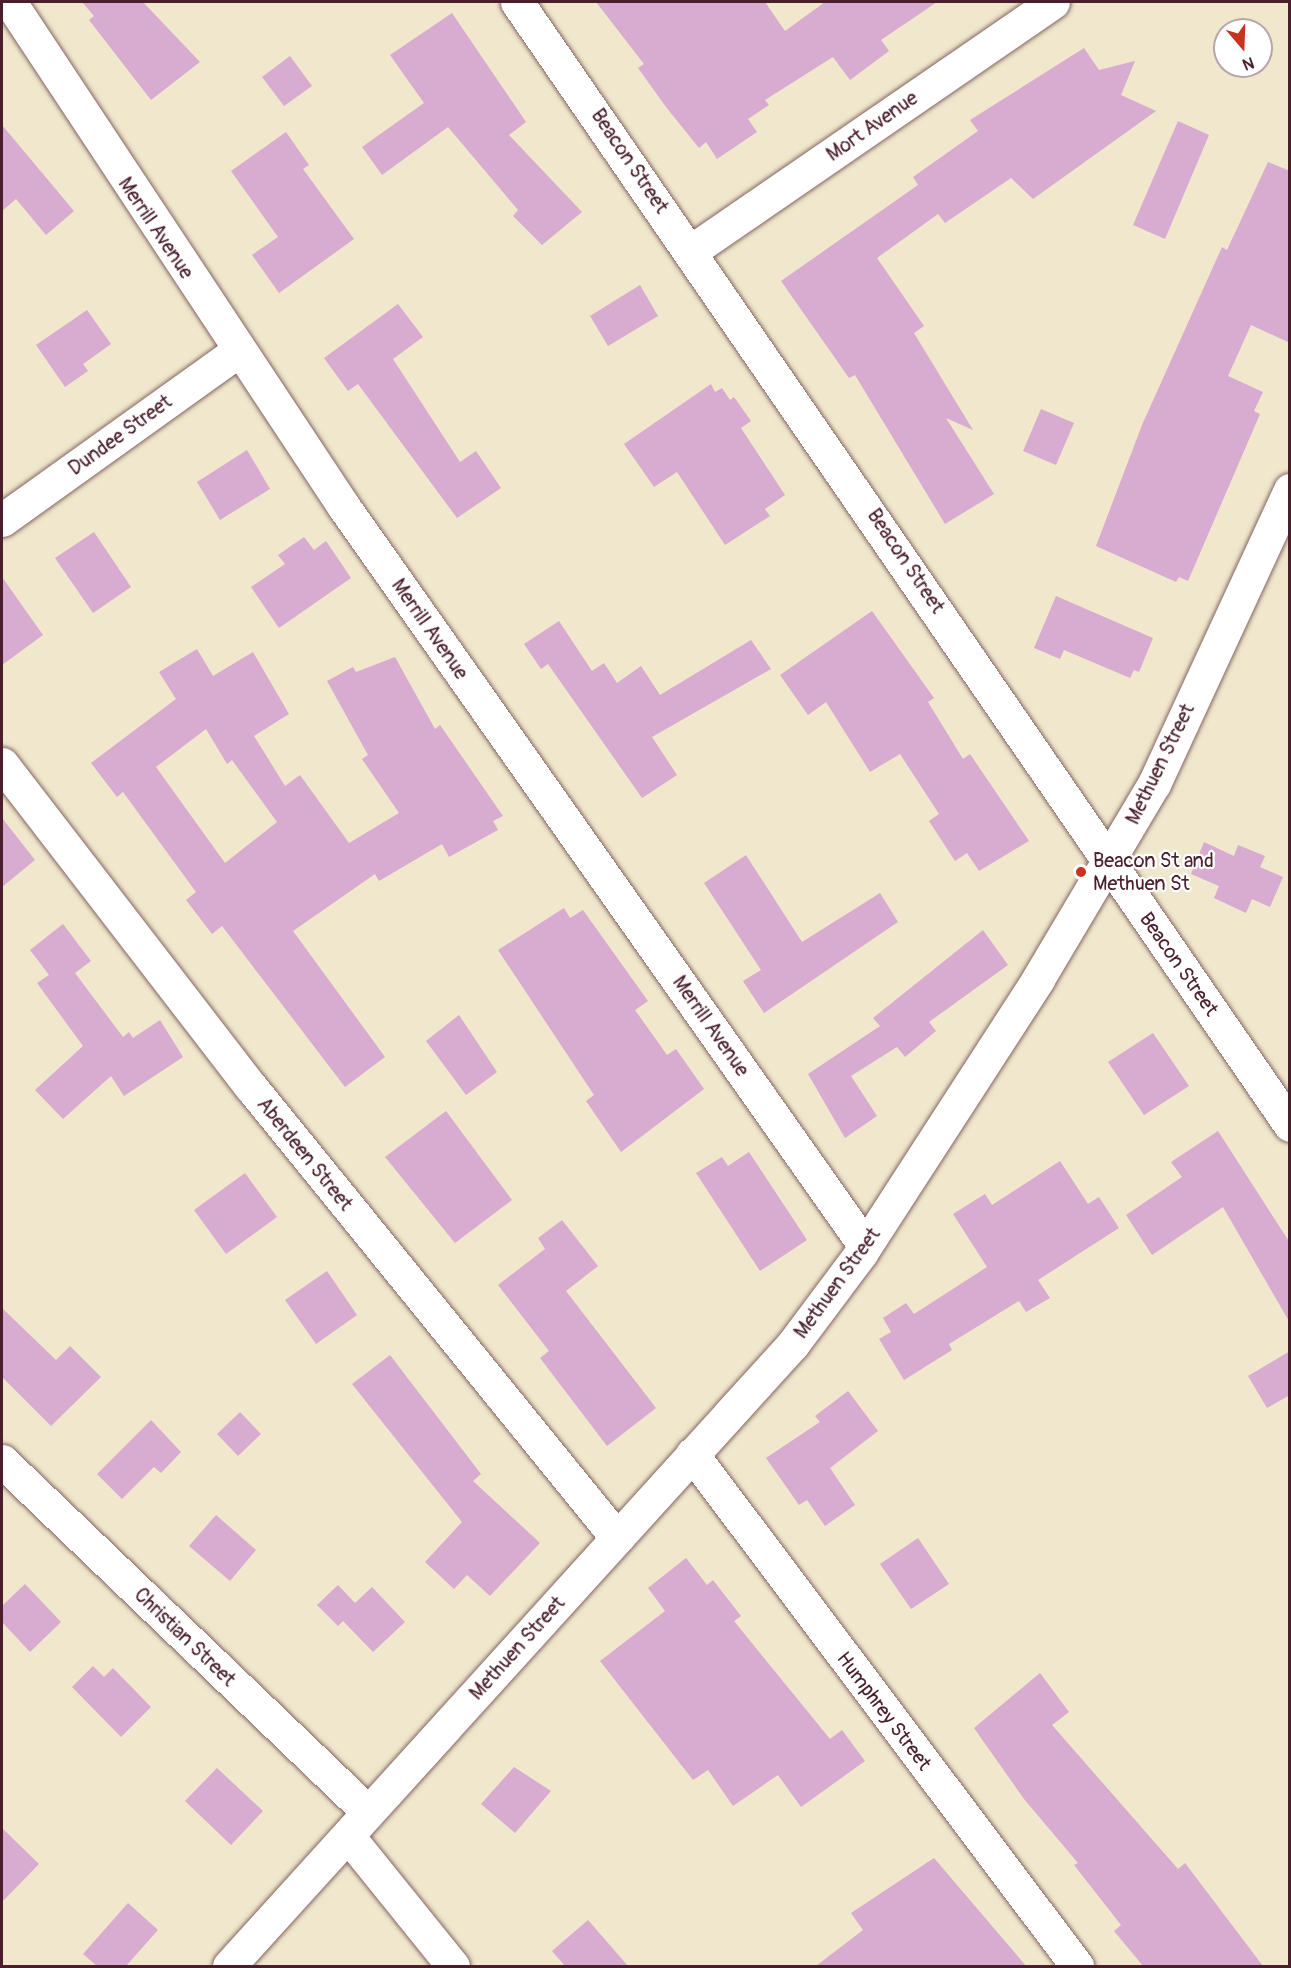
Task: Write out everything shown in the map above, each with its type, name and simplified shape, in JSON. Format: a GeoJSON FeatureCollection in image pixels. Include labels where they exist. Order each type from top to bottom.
{"type":"FeatureCollection","features":[{"type":"Feature","properties":{"kind":"street","name":"Merrill Avenue"},"geometry":{"type":"LineString","coordinates":[[10,2],[238,351],[865,1246]]}},
{"type":"Feature","properties":{"kind":"street","name":"Beacon Street"},"geometry":{"type":"LineString","coordinates":[[517,2],[691,251],[1290,1125]]}},
{"type":"Feature","properties":{"kind":"street","name":"Mort Avenue"},"geometry":{"type":"LineString","coordinates":[[691,251],[1053,2]]}},
{"type":"Feature","properties":{"kind":"street","name":"Dundee Street"},"geometry":{"type":"LineString","coordinates":[[2,520],[238,351]]}},
{"type":"Feature","properties":{"kind":"street","name":"Methuen Street"},"geometry":{"type":"LineString","coordinates":[[229,1966],[793,1344],[865,1246],[1109,862],[1154,784],[1290,490]]}},
{"type":"Feature","properties":{"kind":"street","name":"Aberdeen Street"},"geometry":{"type":"LineString","coordinates":[[2,764],[258,1096],[617,1538]]}},
{"type":"Feature","properties":{"kind":"street","name":"Humphrey Street"},"geometry":{"type":"LineString","coordinates":[[692,1454],[1077,1966]]}},
{"type":"Feature","properties":{"kind":"street","name":"Christian Street"},"geometry":{"type":"LineString","coordinates":[[2,1461],[358,1824],[453,1966]]}},
{"type":"Feature","properties":{"kind":"building"},"geometry":{"type":"Polygon","coordinates":[[[82,2],[143,2],[200,62],[151,100],[89,20],[94,16],[82,2]]]}},
{"type":"Feature","properties":{"kind":"building"},"geometry":{"type":"Polygon","coordinates":[[[596,2],[765,2],[785,31],[825,2],[937,2],[881,40],[889,51],[850,80],[833,57],[765,100],[769,105],[748,119],[757,132],[717,159],[706,142],[699,148],[666,107],[638,68],[644,64],[596,2]]]}},
{"type":"Feature","properties":{"kind":"building"},"geometry":{"type":"Polygon","coordinates":[[[452,13],[526,122],[509,135],[582,212],[542,245],[513,216],[518,210],[448,127],[382,175],[362,147],[424,103],[390,55],[452,13]]]}},
{"type":"Feature","properties":{"kind":"building"},"geometry":{"type":"Polygon","coordinates":[[[1084,48],[1099,70],[1135,61],[1121,95],[1156,111],[1033,199],[1011,178],[945,223],[938,214],[877,258],[924,326],[914,333],[973,430],[946,418],[994,494],[945,524],[855,375],[849,378],[781,281],[918,185],[913,177],[978,131],[970,120],[1084,48]]]}},
{"type":"Feature","properties":{"kind":"building"},"geometry":{"type":"Polygon","coordinates":[[[290,56],[312,86],[284,106],[262,77],[290,56]]]}},
{"type":"Feature","properties":{"kind":"building"},"geometry":{"type":"Polygon","coordinates":[[[1178,121],[1209,135],[1165,239],[1133,225],[1178,121]]]}},
{"type":"Feature","properties":{"kind":"building"},"geometry":{"type":"Polygon","coordinates":[[[2,125],[74,211],[46,235],[16,199],[2,211],[2,125]]]}},
{"type":"Feature","properties":{"kind":"building"},"geometry":{"type":"Polygon","coordinates":[[[286,132],[309,165],[303,169],[354,239],[279,293],[252,255],[278,237],[231,171],[286,132]]]}},
{"type":"Feature","properties":{"kind":"building"},"geometry":{"type":"Polygon","coordinates":[[[1268,162],[1290,171],[1290,343],[1251,325],[1228,376],[1263,392],[1254,411],[1260,414],[1188,581],[1179,577],[1176,582],[1096,546],[1142,425],[1222,247],[1227,250],[1268,162]]]}},
{"type":"Feature","properties":{"kind":"building"},"geometry":{"type":"Polygon","coordinates":[[[640,285],[658,316],[608,346],[590,316],[640,285]]]}},
{"type":"Feature","properties":{"kind":"building"},"geometry":{"type":"Polygon","coordinates":[[[398,304],[423,337],[393,359],[460,462],[476,451],[501,488],[457,518],[358,384],[348,391],[324,358],[398,304]]]}},
{"type":"Feature","properties":{"kind":"building"},"geometry":{"type":"Polygon","coordinates":[[[87,310],[111,344],[83,364],[88,371],[65,387],[36,345],[87,310]]]}},
{"type":"Feature","properties":{"kind":"building"},"geometry":{"type":"Polygon","coordinates":[[[711,384],[715,392],[722,388],[730,400],[734,397],[751,421],[741,428],[785,495],[765,509],[770,516],[725,545],[677,472],[654,487],[624,444],[711,384]]]}},
{"type":"Feature","properties":{"kind":"building"},"geometry":{"type":"Polygon","coordinates":[[[1041,409],[1074,423],[1056,465],[1023,451],[1041,409]]]}},
{"type":"Feature","properties":{"kind":"building"},"geometry":{"type":"Polygon","coordinates":[[[247,450],[270,489],[220,520],[197,482],[247,450]]]}},
{"type":"Feature","properties":{"kind":"building"},"geometry":{"type":"Polygon","coordinates":[[[94,532],[131,587],[93,613],[55,558],[94,532]]]}},
{"type":"Feature","properties":{"kind":"building"},"geometry":{"type":"Polygon","coordinates":[[[304,537],[314,550],[326,541],[351,578],[279,628],[251,587],[285,564],[278,555],[304,537]]]}},
{"type":"Feature","properties":{"kind":"building"},"geometry":{"type":"Polygon","coordinates":[[[2,577],[43,635],[2,665],[2,577]]]}},
{"type":"Feature","properties":{"kind":"building"},"geometry":{"type":"Polygon","coordinates":[[[1056,596],[1153,638],[1139,672],[1134,670],[1130,678],[1064,650],[1060,659],[1034,648],[1056,596]]]}},
{"type":"Feature","properties":{"kind":"building"},"geometry":{"type":"Polygon","coordinates":[[[872,611],[934,698],[928,702],[963,759],[970,754],[1029,841],[979,871],[967,853],[955,861],[929,821],[939,814],[900,754],[870,772],[826,702],[808,715],[780,675],[872,611]]]}},
{"type":"Feature","properties":{"kind":"building"},"geometry":{"type":"Polygon","coordinates":[[[559,621],[592,671],[604,663],[617,683],[641,666],[660,695],[751,640],[771,669],[652,737],[677,775],[642,798],[548,664],[541,669],[524,644],[559,621]]]}},
{"type":"Feature","properties":{"kind":"building"},"geometry":{"type":"Polygon","coordinates":[[[197,649],[213,676],[253,652],[289,714],[254,736],[285,786],[300,775],[349,843],[399,813],[362,759],[368,755],[327,681],[353,667],[356,672],[395,657],[435,729],[440,725],[503,816],[493,821],[498,830],[449,857],[442,844],[379,881],[375,874],[293,931],[385,1057],[345,1087],[222,926],[212,934],[186,900],[196,892],[123,792],[117,797],[91,763],[176,699],[159,672],[197,649]],[[206,729],[156,767],[225,863],[277,822],[232,760],[227,764],[206,729]]]}},
{"type":"Feature","properties":{"kind":"building"},"geometry":{"type":"Polygon","coordinates":[[[2,818],[35,860],[2,887],[2,818]]]}},
{"type":"Feature","properties":{"kind":"building"},"geometry":{"type":"Polygon","coordinates":[[[1204,842],[1234,856],[1238,845],[1265,856],[1260,867],[1283,877],[1270,907],[1252,899],[1246,913],[1214,898],[1219,886],[1191,874],[1204,842]]]}},
{"type":"Feature","properties":{"kind":"building"},"geometry":{"type":"Polygon","coordinates":[[[746,855],[802,942],[880,893],[898,922],[764,1013],[743,981],[761,970],[704,883],[746,855]]]}},
{"type":"Feature","properties":{"kind":"building"},"geometry":{"type":"Polygon","coordinates":[[[564,908],[570,918],[583,910],[648,1001],[635,1010],[667,1055],[676,1049],[704,1089],[621,1152],[586,1101],[594,1095],[498,950],[564,908]]]}},
{"type":"Feature","properties":{"kind":"building"},"geometry":{"type":"Polygon","coordinates":[[[63,924],[91,961],[75,973],[123,1037],[129,1032],[133,1038],[160,1020],[183,1057],[124,1096],[111,1076],[63,1119],[35,1090],[83,1046],[37,983],[49,975],[30,950],[63,924]]]}},
{"type":"Feature","properties":{"kind":"building"},"geometry":{"type":"Polygon","coordinates":[[[983,930],[1008,965],[929,1022],[936,1031],[905,1057],[897,1047],[851,1076],[877,1116],[845,1138],[808,1074],[880,1026],[873,1018],[983,930]]]}},
{"type":"Feature","properties":{"kind":"building"},"geometry":{"type":"Polygon","coordinates":[[[459,1015],[497,1072],[466,1095],[426,1041],[459,1015]]]}},
{"type":"Feature","properties":{"kind":"building"},"geometry":{"type":"Polygon","coordinates":[[[1153,1033],[1189,1086],[1144,1115],[1108,1062],[1153,1033]]]}},
{"type":"Feature","properties":{"kind":"building"},"geometry":{"type":"Polygon","coordinates":[[[446,1111],[512,1200],[455,1243],[385,1157],[446,1111]]]}},
{"type":"Feature","properties":{"kind":"building"},"geometry":{"type":"Polygon","coordinates":[[[1218,1131],[1290,1243],[1290,1323],[1223,1207],[1152,1255],[1126,1215],[1182,1177],[1171,1162],[1218,1131]]]}},
{"type":"Feature","properties":{"kind":"building"},"geometry":{"type":"Polygon","coordinates":[[[749,1152],[807,1240],[760,1271],[696,1173],[722,1157],[728,1166],[749,1152]]]}},
{"type":"Feature","properties":{"kind":"building"},"geometry":{"type":"Polygon","coordinates":[[[1060,1161],[1088,1204],[1099,1197],[1119,1228],[1038,1280],[1050,1298],[1026,1312],[1019,1301],[949,1344],[952,1350],[904,1380],[879,1339],[891,1332],[883,1318],[906,1303],[914,1314],[987,1267],[953,1214],[985,1194],[992,1205],[1060,1161]]]}},
{"type":"Feature","properties":{"kind":"building"},"geometry":{"type":"Polygon","coordinates":[[[245,1173],[277,1217],[226,1254],[194,1210],[245,1173]]]}},
{"type":"Feature","properties":{"kind":"building"},"geometry":{"type":"Polygon","coordinates":[[[562,1220],[598,1266],[566,1291],[656,1408],[607,1446],[540,1358],[549,1351],[498,1285],[545,1249],[538,1238],[562,1220]]]}},
{"type":"Feature","properties":{"kind":"building"},"geometry":{"type":"Polygon","coordinates":[[[327,1271],[357,1315],[316,1344],[285,1300],[327,1271]]]}},
{"type":"Feature","properties":{"kind":"building"},"geometry":{"type":"Polygon","coordinates":[[[2,1308],[56,1360],[70,1346],[101,1377],[51,1426],[2,1377],[2,1308]]]}},
{"type":"Feature","properties":{"kind":"building"},"geometry":{"type":"Polygon","coordinates":[[[1290,1351],[1290,1395],[1267,1408],[1248,1376],[1290,1351]]]}},
{"type":"Feature","properties":{"kind":"building"},"geometry":{"type":"Polygon","coordinates":[[[390,1355],[481,1474],[473,1481],[540,1543],[490,1596],[467,1575],[454,1589],[425,1562],[462,1522],[352,1384],[390,1355]]]}},
{"type":"Feature","properties":{"kind":"building"},"geometry":{"type":"Polygon","coordinates":[[[848,1391],[878,1431],[830,1468],[855,1505],[825,1526],[807,1500],[799,1505],[766,1458],[820,1422],[815,1416],[848,1391]]]}},
{"type":"Feature","properties":{"kind":"building"},"geometry":{"type":"Polygon","coordinates":[[[240,1412],[261,1434],[238,1456],[217,1434],[240,1412]]]}},
{"type":"Feature","properties":{"kind":"building"},"geometry":{"type":"Polygon","coordinates":[[[151,1420],[181,1452],[161,1473],[154,1467],[122,1499],[97,1474],[151,1420]]]}},
{"type":"Feature","properties":{"kind":"building"},"geometry":{"type":"Polygon","coordinates":[[[216,1515],[256,1550],[230,1581],[189,1546],[216,1515]]]}},
{"type":"Feature","properties":{"kind":"building"},"geometry":{"type":"Polygon","coordinates":[[[918,1538],[949,1584],[911,1609],[880,1564],[918,1538]]]}},
{"type":"Feature","properties":{"kind":"building"},"geometry":{"type":"Polygon","coordinates":[[[686,1558],[707,1585],[713,1580],[741,1616],[734,1621],[830,1739],[842,1730],[865,1761],[801,1807],[778,1775],[733,1806],[708,1770],[693,1780],[600,1661],[665,1611],[648,1588],[686,1558]]]}},
{"type":"Feature","properties":{"kind":"building"},"geometry":{"type":"Polygon","coordinates":[[[25,1584],[61,1622],[30,1652],[2,1622],[2,1606],[25,1584]]]}},
{"type":"Feature","properties":{"kind":"building"},"geometry":{"type":"Polygon","coordinates":[[[338,1585],[355,1603],[372,1587],[405,1622],[373,1652],[343,1621],[338,1626],[317,1605],[338,1585]]]}},
{"type":"Feature","properties":{"kind":"building"},"geometry":{"type":"Polygon","coordinates":[[[93,1666],[104,1677],[113,1668],[151,1707],[121,1737],[72,1687],[93,1666]]]}},
{"type":"Feature","properties":{"kind":"building"},"geometry":{"type":"Polygon","coordinates":[[[1040,1673],[1069,1712],[1052,1725],[1178,1869],[1185,1863],[1263,1966],[1143,1966],[1114,1931],[1121,1925],[1074,1865],[1078,1863],[1024,1799],[974,1728],[1040,1673]]]}},
{"type":"Feature","properties":{"kind":"building"},"geometry":{"type":"Polygon","coordinates":[[[514,1767],[551,1791],[515,1833],[481,1804],[514,1767]]]}},
{"type":"Feature","properties":{"kind":"building"},"geometry":{"type":"Polygon","coordinates":[[[217,1768],[263,1811],[231,1845],[185,1801],[217,1768]]]}},
{"type":"Feature","properties":{"kind":"building"},"geometry":{"type":"Polygon","coordinates":[[[2,1828],[39,1864],[2,1902],[2,1828]]]}},
{"type":"Feature","properties":{"kind":"building"},"geometry":{"type":"Polygon","coordinates":[[[934,1858],[1026,1966],[816,1966],[863,1930],[851,1913],[934,1858]]]}},
{"type":"Feature","properties":{"kind":"building"},"geometry":{"type":"Polygon","coordinates":[[[128,1903],[158,1930],[126,1966],[97,1966],[83,1954],[128,1903]]]}},
{"type":"Feature","properties":{"kind":"building"},"geometry":{"type":"Polygon","coordinates":[[[588,1920],[628,1966],[565,1966],[552,1951],[588,1920]]]}},
{"type":"Feature","properties":{"kind":"place","name":"Beacon St and Methuen St"},"geometry":{"type":"Point","coordinates":[1081,872]}}]}
